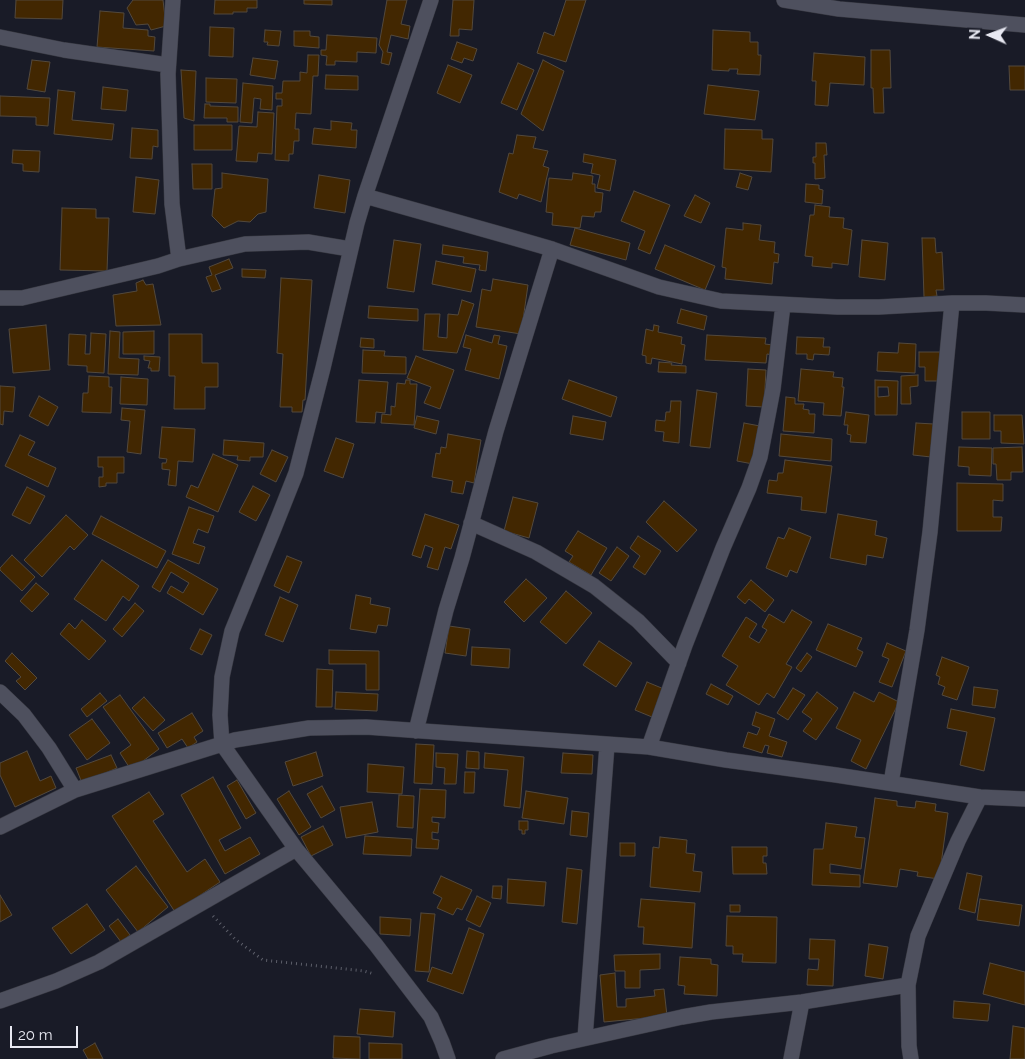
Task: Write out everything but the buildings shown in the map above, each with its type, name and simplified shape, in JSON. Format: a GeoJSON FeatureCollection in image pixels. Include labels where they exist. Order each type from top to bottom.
{"type":"FeatureCollection","features":[{"type":"Feature","properties":{"kind":"street"},"geometry":{"type":"LineString","coordinates":[[173,0],[168,66],[172,204],[179,259]]}},
{"type":"Feature","properties":{"kind":"street"},"geometry":{"type":"LineString","coordinates":[[431,0],[365,196],[350,249],[323,368],[296,472],[232,631],[222,677],[220,716],[222,744],[296,848],[376,945],[430,1017],[448,1059]]}},
{"type":"Feature","properties":{"kind":"street"},"geometry":{"type":"LineString","coordinates":[[784,0],[839,8],[1025,25]]}},
{"type":"Feature","properties":{"kind":"street"},"geometry":{"type":"LineString","coordinates":[[0,37],[64,50],[168,66]]}},
{"type":"Feature","properties":{"kind":"street"},"geometry":{"type":"LineString","coordinates":[[365,196],[552,249],[658,287],[721,301],[837,308],[879,308],[952,303],[1025,305]]}},
{"type":"Feature","properties":{"kind":"street"},"geometry":{"type":"LineString","coordinates":[[0,298],[22,298],[245,244],[308,242],[350,249]]}},
{"type":"Feature","properties":{"kind":"street"},"geometry":{"type":"LineString","coordinates":[[416,730],[446,610],[496,431],[552,249]]}},
{"type":"Feature","properties":{"kind":"street"},"geometry":{"type":"LineString","coordinates":[[891,783],[917,630],[930,532],[952,303]]}},
{"type":"Feature","properties":{"kind":"street"},"geometry":{"type":"LineString","coordinates":[[649,747],[723,548],[760,457],[773,389],[783,305]]}},
{"type":"Feature","properties":{"kind":"street"},"geometry":{"type":"LineString","coordinates":[[471,523],[536,552],[594,586],[638,621],[679,664]]}},
{"type":"Feature","properties":{"kind":"street"},"geometry":{"type":"LineString","coordinates":[[0,692],[24,715],[49,748],[75,790]]}},
{"type":"Feature","properties":{"kind":"street"},"geometry":{"type":"LineString","coordinates":[[0,827],[75,790],[235,740],[309,728],[366,727],[649,747],[980,797],[1025,798]]}},
{"type":"Feature","properties":{"kind":"street"},"geometry":{"type":"LineString","coordinates":[[585,1038],[607,745]]}},
{"type":"Feature","properties":{"kind":"street"},"geometry":{"type":"LineString","coordinates":[[910,1059],[908,985],[918,936],[958,841],[980,797]]}},
{"type":"Feature","properties":{"kind":"street"},"geometry":{"type":"LineString","coordinates":[[0,1001],[56,981],[99,962],[296,848]]}},
{"type":"Feature","properties":{"kind":"street"},"geometry":{"type":"LineString","coordinates":[[503,1059],[585,1038],[682,1017],[802,1002],[908,985]]}},
{"type":"Feature","properties":{"kind":"street"},"geometry":{"type":"LineString","coordinates":[[791,1059],[802,1002]]}},
{"type":"Feature","properties":{"kind":"path"},"geometry":{"type":"LineString","coordinates":[[201,903],[235,939],[263,960],[364,971],[404,981]]}}]}
